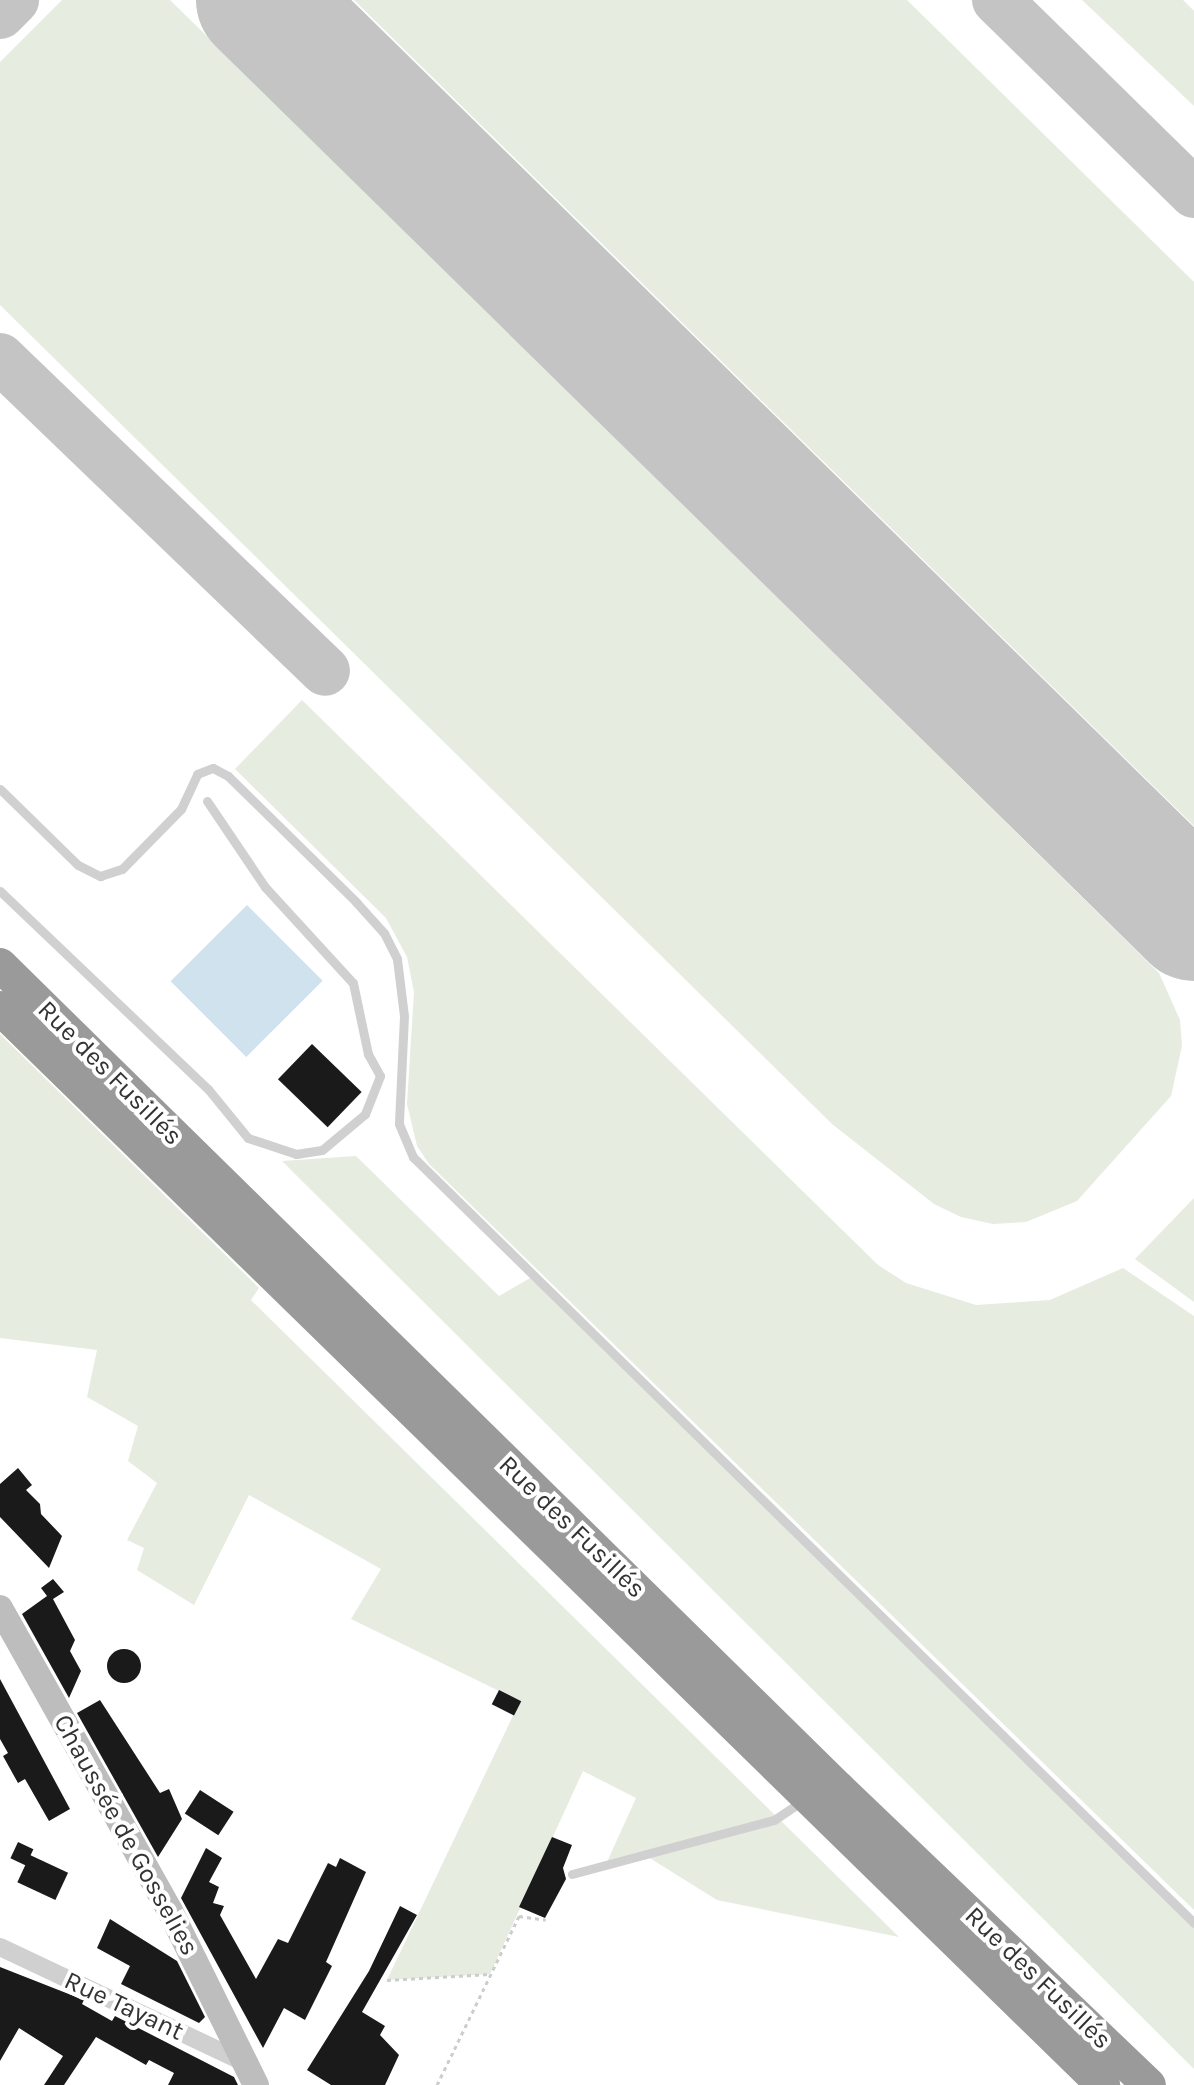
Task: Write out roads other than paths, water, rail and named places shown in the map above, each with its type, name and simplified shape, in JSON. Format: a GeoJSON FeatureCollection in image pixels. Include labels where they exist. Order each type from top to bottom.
{"type":"FeatureCollection","features":[{"type":"Feature","properties":{"kind":"highway","name":"Rue des Fusillés"},"geometry":{"type":"LineString","coordinates":[[0,965],[815,1765],[1149,2085]]}},
{"type":"Feature","properties":{"kind":"highway","name":"Rue des Fusillés"},"geometry":{"type":"LineString","coordinates":[[0,1008],[1103,2085]]}},
{"type":"Feature","properties":{"kind":"street","name":"Chaussée de Gosselies"},"geometry":{"type":"LineString","coordinates":[[0,1608],[170,1911],[252,2075]]}},
{"type":"Feature","properties":{"kind":"street","name":"Rue Tayant"},"geometry":{"type":"LineString","coordinates":[[0,1947],[252,2075]]}},
{"type":"Feature","properties":{"kind":"lane"},"geometry":{"type":"LineString","coordinates":[[0,789],[78,865],[100,876],[122,869],[181,809],[197,774],[213,768],[228,776],[384,933],[397,959],[404,1016],[399,1124],[413,1157],[1194,1923]]}},
{"type":"Feature","properties":{"kind":"lane"},"geometry":{"type":"LineString","coordinates":[[207,801],[265,887],[353,983],[368,1054],[380,1076]]}},
{"type":"Feature","properties":{"kind":"lane"},"geometry":{"type":"LineString","coordinates":[[0,891],[208,1089],[248,1138],[296,1154],[322,1150],[365,1114],[380,1076]]}},
{"type":"Feature","properties":{"kind":"lane"},"geometry":{"type":"LineString","coordinates":[[380,1076],[400,1077]]}},
{"type":"Feature","properties":{"kind":"lane"},"geometry":{"type":"LineString","coordinates":[[572,1874],[774,1820],[807,1796]]}},
{"type":"Feature","properties":{"kind":"water"},"geometry":{"type":"Polygon","coordinates":[[[247,905],[323,981],[246,1057],[171,981],[247,905]]]}}]}
